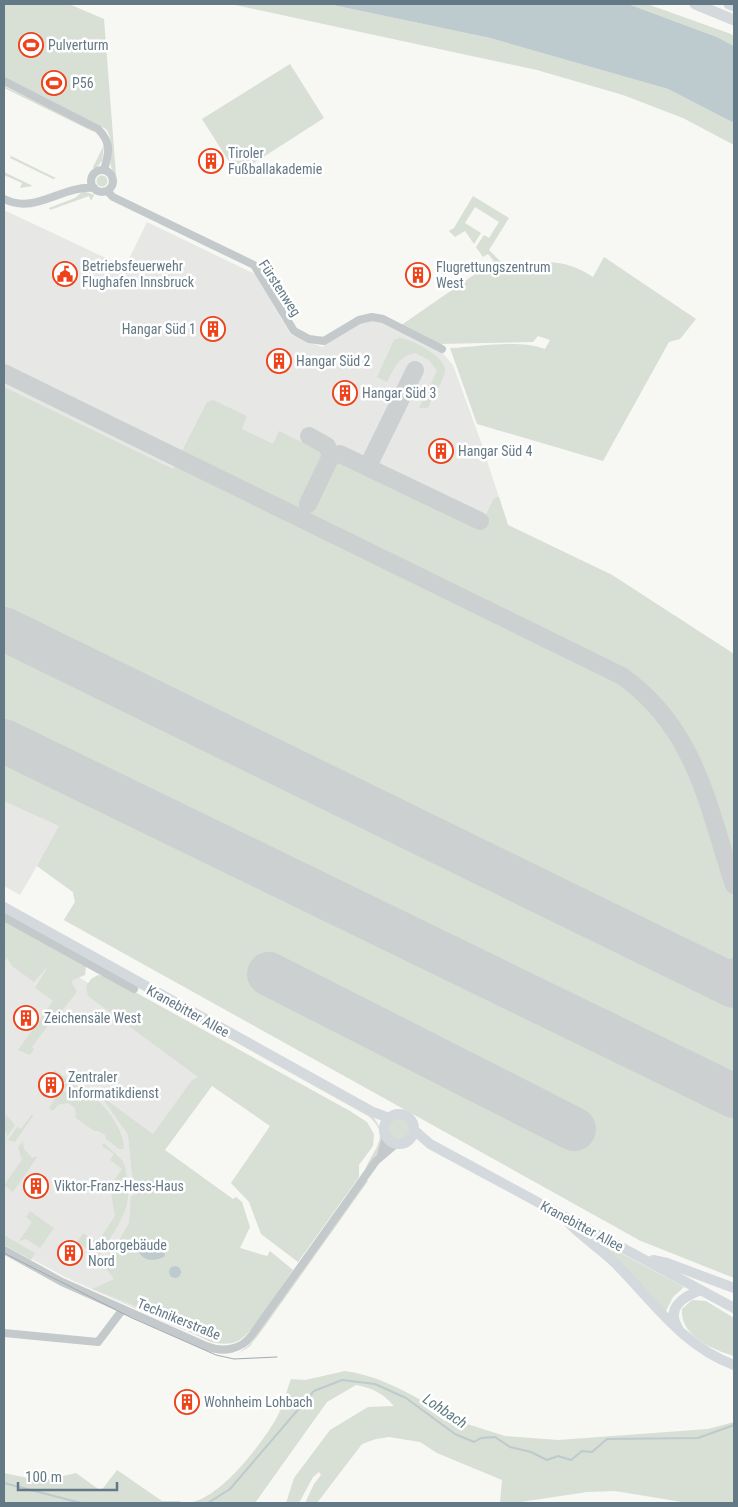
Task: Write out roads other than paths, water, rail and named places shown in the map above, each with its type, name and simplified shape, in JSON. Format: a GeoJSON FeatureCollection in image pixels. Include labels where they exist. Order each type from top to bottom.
{"type":"FeatureCollection","features":[{"type":"Feature","properties":{"kind":"highway"},"geometry":{"type":"LineString","coordinates":[[695,4],[734,20]]}},
{"type":"Feature","properties":{"kind":"highway"},"geometry":{"type":"LineString","coordinates":[[729,4],[734,6]]}},
{"type":"Feature","properties":{"kind":"main road","name":"Kranebitter Allee"},"geometry":{"type":"LineString","coordinates":[[4,908],[373,1112],[386,1122]]}},
{"type":"Feature","properties":{"kind":"main road"},"geometry":{"type":"LineString","coordinates":[[397,1114],[404,1115],[411,1121],[414,1130],[408,1141],[396,1144],[386,1137],[386,1122],[397,1114]]}},
{"type":"Feature","properties":{"kind":"main road","name":"Kranebitter Allee"},"geometry":{"type":"LineString","coordinates":[[414,1130],[430,1144],[734,1308]]}},
{"type":"Feature","properties":{"kind":"main road","name":"Kranebitter Allee"},"geometry":{"type":"LineString","coordinates":[[408,1141],[430,1144]]}},
{"type":"Feature","properties":{"kind":"main road"},"geometry":{"type":"LineString","coordinates":[[560,1214],[574,1229],[616,1264],[665,1318],[708,1353],[734,1365]]}},
{"type":"Feature","properties":{"kind":"main road"},"geometry":{"type":"LineString","coordinates":[[642,1258],[667,1263],[734,1288]]}},
{"type":"Feature","properties":{"kind":"main road"},"geometry":{"type":"LineString","coordinates":[[680,1331],[674,1319],[676,1306],[685,1296],[701,1290]]}},
{"type":"Feature","properties":{"kind":"street"},"geometry":{"type":"LineString","coordinates":[[4,81],[98,129],[106,137],[109,144],[104,170]]}},
{"type":"Feature","properties":{"kind":"street"},"geometry":{"type":"LineString","coordinates":[[94,188],[91,182],[92,176],[97,171],[104,170],[110,173],[112,183],[124,201]]}},
{"type":"Feature","properties":{"kind":"street"},"geometry":{"type":"LineString","coordinates":[[4,199],[24,205],[36,204],[80,187],[94,188],[100,192],[107,190],[112,183]]}},
{"type":"Feature","properties":{"kind":"street","name":"Fürstenweg"},"geometry":{"type":"LineString","coordinates":[[107,190],[113,197],[254,265],[292,328],[303,337],[324,341],[359,320],[372,317],[383,319],[442,349]]}},
{"type":"Feature","properties":{"kind":"street","name":"Kranebitter Allee"},"geometry":{"type":"LineString","coordinates":[[4,916],[134,989]]}},
{"type":"Feature","properties":{"kind":"street","name":"Technikerstraße"},"geometry":{"type":"LineString","coordinates":[[381,1155],[386,1137]]}},
{"type":"Feature","properties":{"kind":"street","name":"Technikerstraße"},"geometry":{"type":"LineString","coordinates":[[4,1250],[62,1282],[214,1349],[230,1349],[241,1345],[252,1335],[381,1155],[396,1144]]}},
{"type":"Feature","properties":{"kind":"street"},"geometry":{"type":"LineString","coordinates":[[4,1333],[98,1342],[123,1309]]}},
{"type":"Feature","properties":{"kind":"waterway","name":"Lohbach"},"geometry":{"type":"LineString","coordinates":[[208,1503],[230,1489],[314,1391],[342,1380],[375,1384],[406,1398],[455,1434],[474,1442],[481,1438],[495,1437],[510,1447],[531,1452],[547,1460],[558,1456],[571,1460],[582,1451],[592,1452],[607,1439],[698,1438],[734,1425]]}},
{"type":"Feature","properties":{"kind":"waterway","name":"Lohbach"},"geometry":{"type":"LineString","coordinates":[[4,1483],[81,1503]]}},
{"type":"Feature","properties":{"kind":"tram line"},"geometry":{"type":"LineString","coordinates":[[4,1253],[132,1318],[216,1355],[234,1359],[277,1357]]}},
{"type":"Feature","properties":{"kind":"place","name":"Pulverturm"},"geometry":{"type":"Point","coordinates":[31,45]}},
{"type":"Feature","properties":{"kind":"place","name":"P56"},"geometry":{"type":"Point","coordinates":[54,83]}},
{"type":"Feature","properties":{"kind":"place","name":"Tiroler Fußballakademie"},"geometry":{"type":"Point","coordinates":[211,161]}},
{"type":"Feature","properties":{"kind":"place","name":"Betriebsfeuerwehr Flughafen Innsbruck"},"geometry":{"type":"Point","coordinates":[65,274]}},
{"type":"Feature","properties":{"kind":"place","name":"Flugrettungszentrum West"},"geometry":{"type":"Point","coordinates":[418,275]}},
{"type":"Feature","properties":{"kind":"place","name":"Hangar Süd 1"},"geometry":{"type":"Point","coordinates":[213,329]}},
{"type":"Feature","properties":{"kind":"place","name":"Hangar Süd 2"},"geometry":{"type":"Point","coordinates":[279,361]}},
{"type":"Feature","properties":{"kind":"place","name":"Hangar Süd 3"},"geometry":{"type":"Point","coordinates":[345,393]}},
{"type":"Feature","properties":{"kind":"place","name":"Hangar Süd 4"},"geometry":{"type":"Point","coordinates":[441,451]}},
{"type":"Feature","properties":{"kind":"place","name":"Zeichensäle West"},"geometry":{"type":"Point","coordinates":[26,1018]}},
{"type":"Feature","properties":{"kind":"place","name":"Zentraler Informatikdienst"},"geometry":{"type":"Point","coordinates":[51,1085]}},
{"type":"Feature","properties":{"kind":"place","name":"Viktor-Franz-Hess-Haus"},"geometry":{"type":"Point","coordinates":[36,1186]}},
{"type":"Feature","properties":{"kind":"place","name":"Laborgebäude Nord"},"geometry":{"type":"Point","coordinates":[70,1253]}},
{"type":"Feature","properties":{"kind":"place","name":"Wohnheim Lohbach"},"geometry":{"type":"Point","coordinates":[187,1402]}}]}
